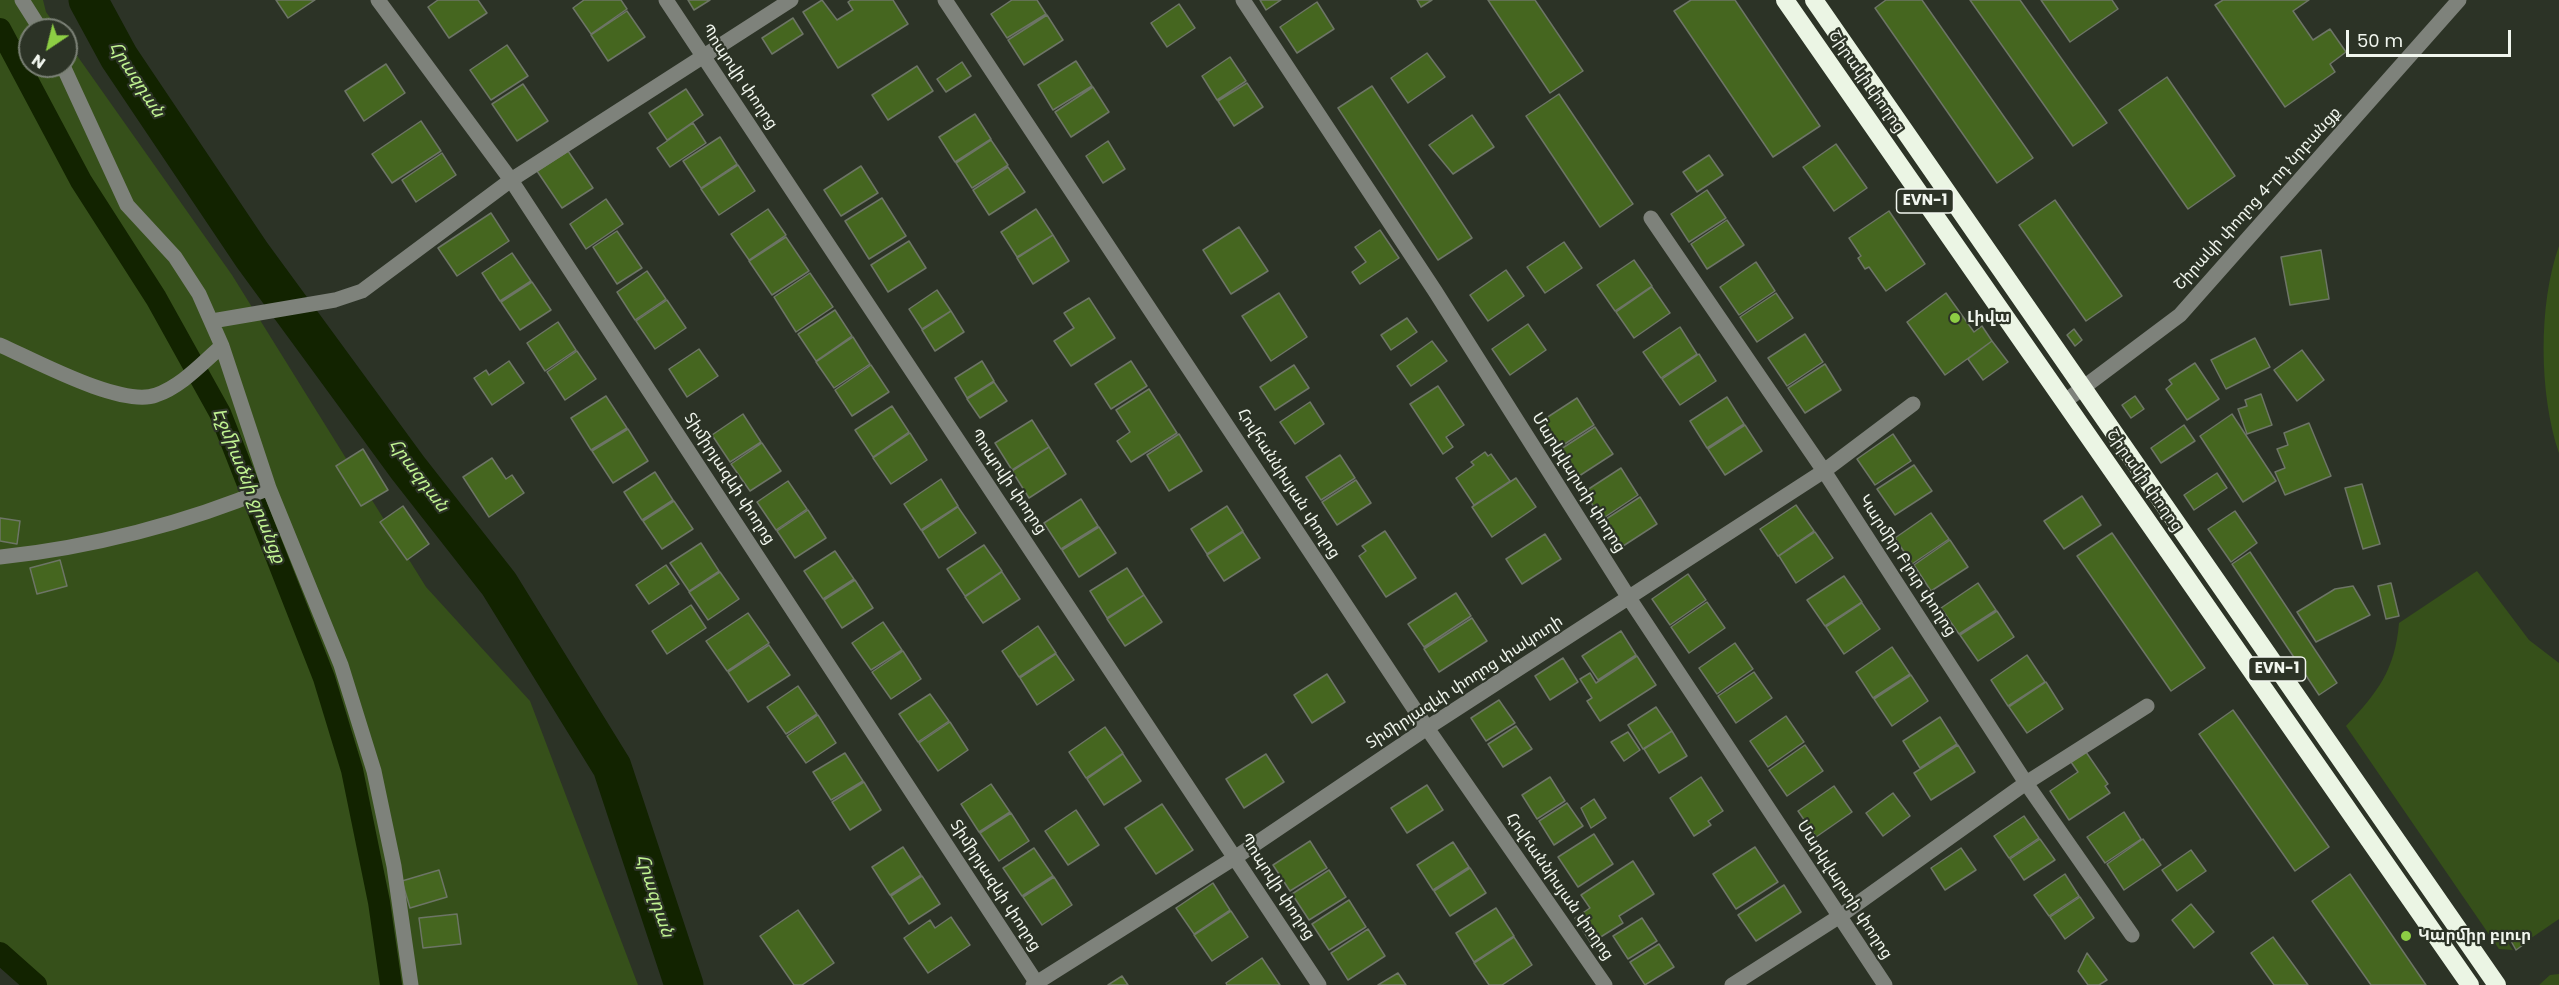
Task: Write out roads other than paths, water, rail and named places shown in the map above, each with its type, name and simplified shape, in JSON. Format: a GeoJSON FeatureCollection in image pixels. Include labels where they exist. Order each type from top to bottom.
{"type":"FeatureCollection","features":[{"type":"Feature","properties":{"kind":"highway","name":"Շիրակի փողոց"},"geometry":{"type":"LineString","coordinates":[[1785,0],[2470,985]]}},
{"type":"Feature","properties":{"kind":"highway","name":"Շիրակի փողոց"},"geometry":{"type":"LineString","coordinates":[[1814,0],[2497,985]]}},
{"type":"Feature","properties":{"kind":"street"},"geometry":{"type":"LineString","coordinates":[[21,0],[33,18]]}},
{"type":"Feature","properties":{"kind":"street","name":"Տիմիրյազևի փողոց"},"geometry":{"type":"LineString","coordinates":[[378,0],[511,180],[1036,984]]}},
{"type":"Feature","properties":{"kind":"street","name":"Պոպովի փողոց"},"geometry":{"type":"LineString","coordinates":[[666,0],[1319,985]]}},
{"type":"Feature","properties":{"kind":"street"},"geometry":{"type":"LineString","coordinates":[[212,321],[335,300],[362,291],[511,180],[791,0]]}},
{"type":"Feature","properties":{"kind":"street","name":"Հովհաննիսյան փողոց"},"geometry":{"type":"LineString","coordinates":[[945,0],[1428,728],[1605,985]]}},
{"type":"Feature","properties":{"kind":"street","name":"Մարկվարտի փողոց"},"geometry":{"type":"LineString","coordinates":[[1243,0],[1436,291],[1629,598],[1885,985]]}},
{"type":"Feature","properties":{"kind":"street","name":"Շիրակի փողոց 4-րդ նրբանցք"},"geometry":{"type":"LineString","coordinates":[[2064,402],[2180,315],[2459,0]]}},
{"type":"Feature","properties":{"kind":"street"},"geometry":{"type":"LineString","coordinates":[[69,78],[127,205],[174,257],[199,294],[222,345],[269,488],[341,665],[374,771],[394,866],[411,985]]}},
{"type":"Feature","properties":{"kind":"street","name":"Կարմիր Բլուր փողոց"},"geometry":{"type":"LineString","coordinates":[[1651,218],[1824,471],[2026,783],[2132,935]]}},
{"type":"Feature","properties":{"kind":"street"},"geometry":{"type":"LineString","coordinates":[[0,345],[122,397],[154,397],[176,386],[222,345]]}},
{"type":"Feature","properties":{"kind":"street","name":"Տիմիրյազևի փողոց փակուղի"},"geometry":{"type":"LineString","coordinates":[[1036,984],[1236,857],[1428,728],[1824,471],[1913,404]]}},
{"type":"Feature","properties":{"kind":"street"},"geometry":{"type":"LineString","coordinates":[[0,558],[133,534],[238,501],[269,488]]}},
{"type":"Feature","properties":{"kind":"street"},"geometry":{"type":"LineString","coordinates":[[1732,985],[1840,916],[2026,783],[2147,706]]}},
{"type":"Feature","properties":{"kind":"waterway","name":"Հրազդան"},"geometry":{"type":"LineString","coordinates":[[88,0],[119,57],[252,255],[408,468],[499,584],[612,767],[684,985]]}},
{"type":"Feature","properties":{"kind":"waterway","name":"Էջմիածնի ջրանցք"},"geometry":{"type":"LineString","coordinates":[[0,29],[81,181],[156,298],[220,413],[324,678],[352,770],[379,902],[391,985]]}},
{"type":"Feature","properties":{"kind":"waterway"},"geometry":{"type":"LineString","coordinates":[[0,953],[36,985]]}},
{"type":"Feature","properties":{"kind":"place","name":"Լիվա"},"geometry":{"type":"Point","coordinates":[1955,318]}},
{"type":"Feature","properties":{"kind":"place","name":"Կարմիր բլուր"},"geometry":{"type":"Point","coordinates":[2406,936]}}]}
